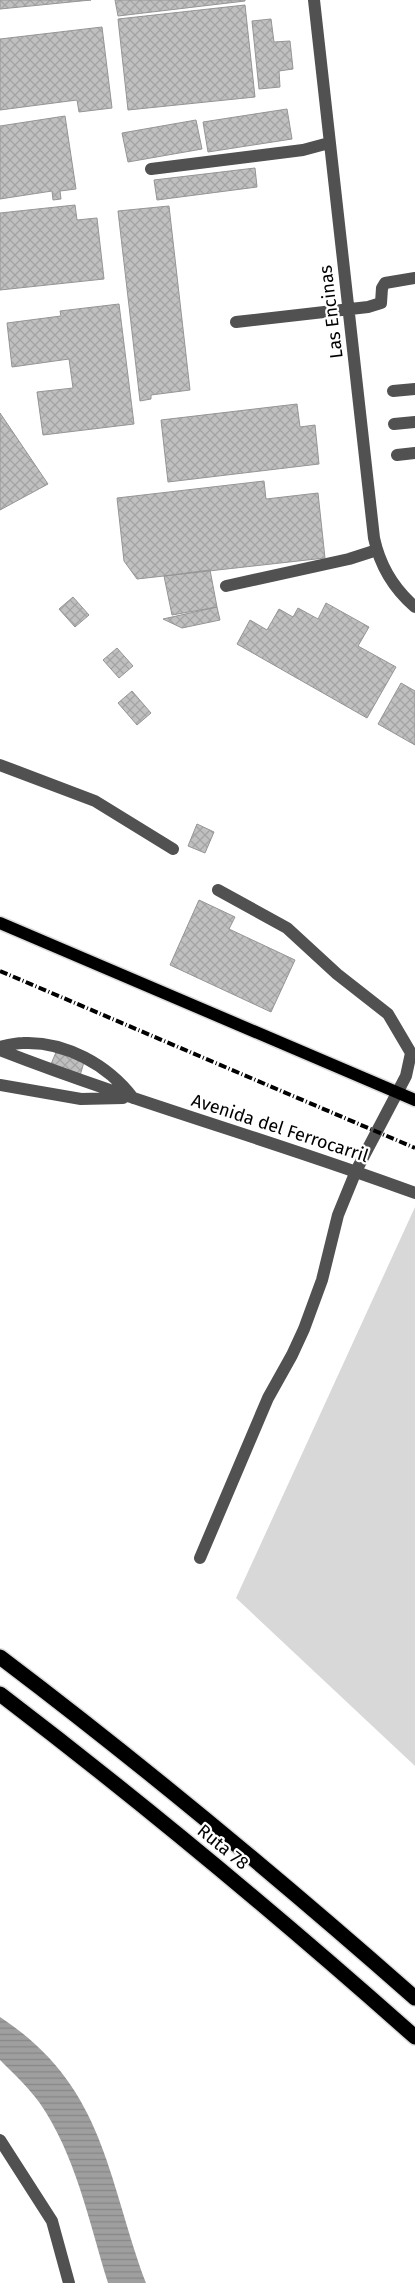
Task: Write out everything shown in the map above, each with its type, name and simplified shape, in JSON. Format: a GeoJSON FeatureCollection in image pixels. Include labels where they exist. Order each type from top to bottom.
{"type":"FeatureCollection","features":[{"type":"Feature","properties":{"kind":"highway","name":"Ruta 78"},"geometry":{"type":"LineString","coordinates":[[0,1657],[140,1766],[239,1847],[415,1998]]}},
{"type":"Feature","properties":{"kind":"highway","name":"Ruta 78"},"geometry":{"type":"LineString","coordinates":[[0,1694],[126,1792],[243,1888],[415,2037]]}},
{"type":"Feature","properties":{"kind":"main road"},"geometry":{"type":"LineString","coordinates":[[0,923],[415,1100]]}},
{"type":"Feature","properties":{"kind":"street","name":"Las Encinas"},"geometry":{"type":"LineString","coordinates":[[314,0],[376,550],[388,577],[415,607]]}},
{"type":"Feature","properties":{"kind":"street"},"geometry":{"type":"LineString","coordinates":[[151,169],[303,150],[329,143]]}},
{"type":"Feature","properties":{"kind":"street"},"geometry":{"type":"LineString","coordinates":[[236,322],[349,310],[381,303],[382,288],[385,282],[415,278]]}},
{"type":"Feature","properties":{"kind":"street"},"geometry":{"type":"LineString","coordinates":[[393,392],[415,389]]}},
{"type":"Feature","properties":{"kind":"street"},"geometry":{"type":"LineString","coordinates":[[394,424],[415,422]]}},
{"type":"Feature","properties":{"kind":"street"},"geometry":{"type":"LineString","coordinates":[[397,455],[415,453]]}},
{"type":"Feature","properties":{"kind":"street"},"geometry":{"type":"LineString","coordinates":[[226,586],[349,559],[376,550]]}},
{"type":"Feature","properties":{"kind":"street"},"geometry":{"type":"LineString","coordinates":[[0,765],[95,801],[173,849]]}},
{"type":"Feature","properties":{"kind":"street"},"geometry":{"type":"LineString","coordinates":[[200,1558],[268,1398],[292,1355],[311,1312],[322,1280],[338,1215],[356,1171],[406,1076],[411,1053],[388,1014],[337,974],[287,928],[218,890]]}},
{"type":"Feature","properties":{"kind":"street"},"geometry":{"type":"LineString","coordinates":[[0,1048],[22,1042],[56,1046],[103,1069],[123,1085],[133,1098]]}},
{"type":"Feature","properties":{"kind":"street","name":"Avenida del Ferrocarril"},"geometry":{"type":"LineString","coordinates":[[0,1048],[95,1085],[415,1192]]}},
{"type":"Feature","properties":{"kind":"street"},"geometry":{"type":"LineString","coordinates":[[0,1085],[80,1099],[133,1098]]}},
{"type":"Feature","properties":{"kind":"street"},"geometry":{"type":"LineString","coordinates":[[0,2140],[52,2221],[69,2283]]}},
{"type":"Feature","properties":{"kind":"shaded area"},"geometry":{"type":"Polygon","coordinates":[[[415,1207],[415,1766],[236,1598],[415,1207]]]}},
{"type":"Feature","properties":{"kind":"shaded area"},"geometry":{"type":"Polygon","coordinates":[[[0,2017],[35,2044],[61,2072],[82,2103],[97,2135],[110,2170],[146,2283],[108,2283],[80,2190],[63,2144],[39,2102],[0,2060],[0,2017]]]}},
{"type":"Feature","properties":{"kind":"building"},"geometry":{"type":"Polygon","coordinates":[[[0,0],[91,0],[0,9],[0,0]]]}},
{"type":"Feature","properties":{"kind":"building"},"geometry":{"type":"Polygon","coordinates":[[[115,0],[245,0],[245,1],[118,16],[115,0]]]}},
{"type":"Feature","properties":{"kind":"building"},"geometry":{"type":"Polygon","coordinates":[[[245,5],[255,97],[128,110],[118,19],[245,5]]]}},
{"type":"Feature","properties":{"kind":"building"},"geometry":{"type":"Polygon","coordinates":[[[271,19],[274,42],[290,41],[293,69],[279,71],[280,87],[259,89],[252,21],[271,19]]]}},
{"type":"Feature","properties":{"kind":"building"},"geometry":{"type":"Polygon","coordinates":[[[102,27],[112,108],[79,112],[77,100],[0,110],[0,39],[102,27]]]}},
{"type":"Feature","properties":{"kind":"building"},"geometry":{"type":"Polygon","coordinates":[[[287,109],[292,139],[208,152],[203,122],[287,109]]]}},
{"type":"Feature","properties":{"kind":"building"},"geometry":{"type":"Polygon","coordinates":[[[65,116],[76,189],[60,191],[61,199],[53,200],[52,191],[0,199],[0,126],[65,116]]]}},
{"type":"Feature","properties":{"kind":"building"},"geometry":{"type":"Polygon","coordinates":[[[196,120],[202,149],[128,162],[122,133],[196,120]]]}},
{"type":"Feature","properties":{"kind":"building"},"geometry":{"type":"Polygon","coordinates":[[[255,168],[257,187],[157,200],[154,180],[255,168]]]}},
{"type":"Feature","properties":{"kind":"building"},"geometry":{"type":"Polygon","coordinates":[[[75,205],[77,220],[97,218],[104,279],[0,290],[0,213],[75,205]]]}},
{"type":"Feature","properties":{"kind":"building"},"geometry":{"type":"Polygon","coordinates":[[[169,206],[190,390],[151,395],[151,399],[140,401],[118,211],[169,206]]]}},
{"type":"Feature","properties":{"kind":"building"},"geometry":{"type":"Polygon","coordinates":[[[119,304],[134,424],[43,435],[37,392],[73,388],[69,359],[12,367],[7,323],[61,316],[60,311],[119,304]]]}},
{"type":"Feature","properties":{"kind":"building"},"geometry":{"type":"Polygon","coordinates":[[[297,404],[300,427],[315,425],[319,464],[168,482],[161,420],[297,404]]]}},
{"type":"Feature","properties":{"kind":"building"},"geometry":{"type":"Polygon","coordinates":[[[0,413],[48,484],[0,510],[0,413]]]}},
{"type":"Feature","properties":{"kind":"building"},"geometry":{"type":"Polygon","coordinates":[[[264,481],[266,499],[318,493],[325,558],[137,579],[124,561],[117,498],[264,481]]]}},
{"type":"Feature","properties":{"kind":"building"},"geometry":{"type":"Polygon","coordinates":[[[210,570],[217,607],[172,615],[164,576],[210,570]]]}},
{"type":"Feature","properties":{"kind":"building"},"geometry":{"type":"Polygon","coordinates":[[[73,597],[89,615],[75,627],[59,609],[73,597]]]}},
{"type":"Feature","properties":{"kind":"building"},"geometry":{"type":"Polygon","coordinates":[[[326,603],[369,627],[358,646],[396,667],[367,718],[237,644],[250,620],[267,630],[279,609],[293,617],[298,608],[318,619],[326,603]]]}},
{"type":"Feature","properties":{"kind":"building"},"geometry":{"type":"Polygon","coordinates":[[[217,607],[220,620],[182,628],[163,619],[217,607]]]}},
{"type":"Feature","properties":{"kind":"building"},"geometry":{"type":"Polygon","coordinates":[[[117,648],[133,666],[119,678],[103,660],[117,648]]]}},
{"type":"Feature","properties":{"kind":"building"},"geometry":{"type":"Polygon","coordinates":[[[401,683],[415,691],[415,745],[378,724],[401,683]]]}},
{"type":"Feature","properties":{"kind":"building"},"geometry":{"type":"Polygon","coordinates":[[[132,691],[151,713],[137,725],[118,703],[132,691]]]}},
{"type":"Feature","properties":{"kind":"building"},"geometry":{"type":"Polygon","coordinates":[[[197,824],[214,832],[205,853],[188,846],[197,824]]]}},
{"type":"Feature","properties":{"kind":"building"},"geometry":{"type":"Polygon","coordinates":[[[199,900],[235,917],[229,929],[295,960],[271,1012],[170,965],[199,900]]]}},
{"type":"Feature","properties":{"kind":"building"},"geometry":{"type":"Polygon","coordinates":[[[57,1050],[84,1062],[80,1076],[51,1064],[57,1050]]]}},
{"type":"Feature","properties":{"kind":"railway"},"geometry":{"type":"LineString","coordinates":[[0,971],[415,1148]]}}]}
